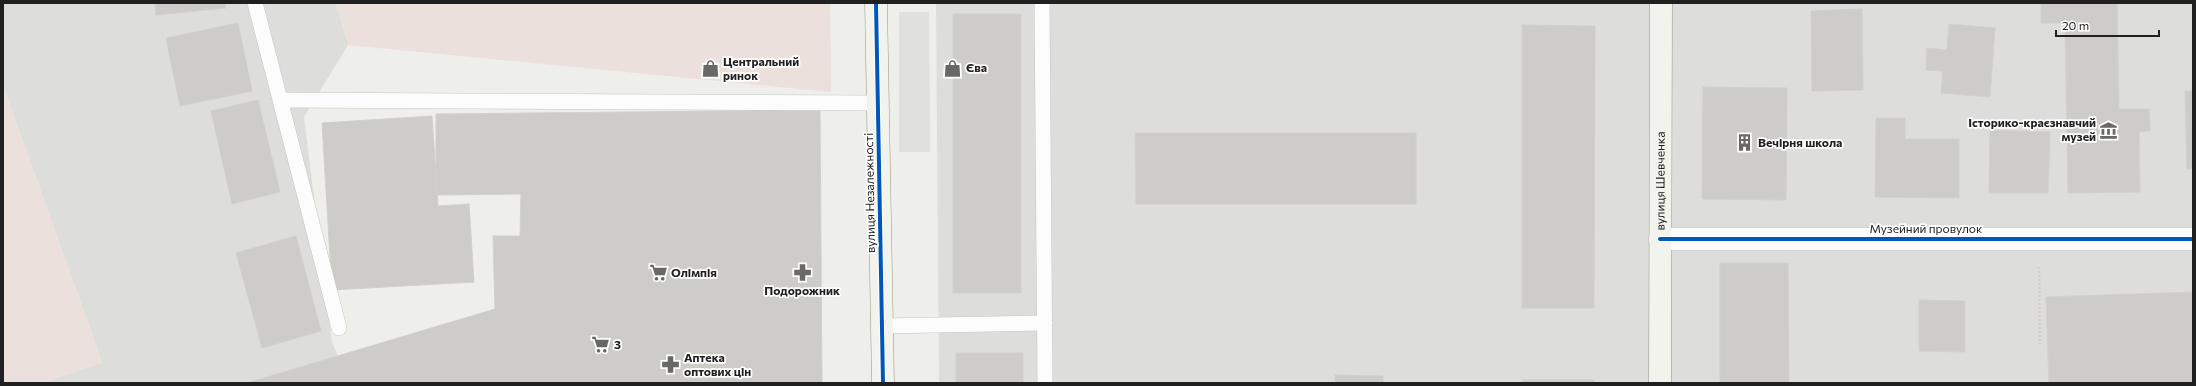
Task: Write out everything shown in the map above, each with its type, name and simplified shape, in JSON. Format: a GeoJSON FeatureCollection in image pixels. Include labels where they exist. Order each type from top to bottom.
{"type":"FeatureCollection","features":[{"type":"Feature","properties":{"kind":"street","name":"вулиця Незалежності"},"geometry":{"type":"LineString","coordinates":[[876,3],[883,383]]}},
{"type":"Feature","properties":{"kind":"street","name":"вулиця Шевченка"},"geometry":{"type":"LineString","coordinates":[[1660,3],[1660,383]]}},
{"type":"Feature","properties":{"kind":"street","name":"Музейний провулок"},"geometry":{"type":"LineString","coordinates":[[1660,239],[2193,239]]}},
{"type":"Feature","properties":{"kind":"lane"},"geometry":{"type":"LineString","coordinates":[[255,3],[339,328]]}},
{"type":"Feature","properties":{"kind":"lane"},"geometry":{"type":"LineString","coordinates":[[1042,3],[1045,383]]}},
{"type":"Feature","properties":{"kind":"lane"},"geometry":{"type":"LineString","coordinates":[[281,100],[878,103]]}},
{"type":"Feature","properties":{"kind":"lane"},"geometry":{"type":"LineString","coordinates":[[882,326],[1045,323]]}},
{"type":"Feature","properties":{"kind":"path"},"geometry":{"type":"LineString","coordinates":[[2038,239],[2040,344]]}},
{"type":"Feature","properties":{"kind":"shaded area"},"geometry":{"type":"Polygon","coordinates":[[[3,3],[336,3],[348,45],[304,117],[332,342],[350,383],[42,383],[102,362],[3,85],[3,3]]]}},
{"type":"Feature","properties":{"kind":"shaded area","name":"Центральний ринок"},"geometry":{"type":"Polygon","coordinates":[[[336,3],[830,3],[831,92],[348,45],[336,3]]]}},
{"type":"Feature","properties":{"kind":"shaded area"},"geometry":{"type":"Polygon","coordinates":[[[936,3],[2193,3],[2193,383],[939,383],[936,3]]]}},
{"type":"Feature","properties":{"kind":"shaded area"},"geometry":{"type":"Polygon","coordinates":[[[899,12],[929,12],[930,152],[899,152],[899,12]]]}},
{"type":"Feature","properties":{"kind":"shaded area"},"geometry":{"type":"Polygon","coordinates":[[[3,85],[102,362],[42,383],[3,383],[3,85]]]}},
{"type":"Feature","properties":{"kind":"building"},"geometry":{"type":"Polygon","coordinates":[[[155,3],[225,3],[226,8],[156,15],[155,3]]]}},
{"type":"Feature","properties":{"kind":"building"},"geometry":{"type":"Polygon","coordinates":[[[2041,3],[2117,3],[2119,109],[2149,109],[2150,131],[2139,132],[2140,192],[2068,193],[2065,23],[2041,23],[2041,3]]]}},
{"type":"Feature","properties":{"kind":"building"},"geometry":{"type":"Polygon","coordinates":[[[1862,9],[1863,90],[1812,91],[1811,11],[1862,9]]]}},
{"type":"Feature","properties":{"kind":"building"},"geometry":{"type":"Polygon","coordinates":[[[953,14],[1021,14],[1021,293],[953,293],[953,14]]]}},
{"type":"Feature","properties":{"kind":"building"},"geometry":{"type":"Polygon","coordinates":[[[238,23],[252,91],[180,106],[166,38],[238,23]]]}},
{"type":"Feature","properties":{"kind":"building"},"geometry":{"type":"Polygon","coordinates":[[[1949,24],[1995,28],[1990,97],[1941,93],[1943,71],[1926,70],[1927,48],[1947,50],[1949,24]]]}},
{"type":"Feature","properties":{"kind":"building"},"geometry":{"type":"Polygon","coordinates":[[[1522,25],[1595,26],[1594,308],[1522,308],[1522,25]]]}},
{"type":"Feature","properties":{"kind":"building","name":"Вечірня школа"},"geometry":{"type":"Polygon","coordinates":[[[1703,87],[1787,88],[1786,200],[1702,199],[1703,87]]]}},
{"type":"Feature","properties":{"kind":"building"},"geometry":{"type":"Polygon","coordinates":[[[2185,91],[2193,91],[2193,169],[2187,169],[2185,91]]]}},
{"type":"Feature","properties":{"kind":"building"},"geometry":{"type":"Polygon","coordinates":[[[258,100],[280,192],[232,204],[211,111],[258,100]]]}},
{"type":"Feature","properties":{"kind":"building","name":"Олімпія"},"geometry":{"type":"Polygon","coordinates":[[[820,110],[822,383],[247,383],[495,309],[493,236],[520,236],[521,194],[436,195],[436,114],[820,110]]]}},
{"type":"Feature","properties":{"kind":"building"},"geometry":{"type":"Polygon","coordinates":[[[432,116],[438,206],[469,204],[474,282],[332,290],[322,123],[432,116]]]}},
{"type":"Feature","properties":{"kind":"building"},"geometry":{"type":"Polygon","coordinates":[[[1876,118],[1905,118],[1905,139],[1959,139],[1959,198],[1875,197],[1876,118]]]}},
{"type":"Feature","properties":{"kind":"building"},"geometry":{"type":"Polygon","coordinates":[[[1990,130],[2050,132],[2048,193],[1989,193],[1990,130]]]}},
{"type":"Feature","properties":{"kind":"building"},"geometry":{"type":"Polygon","coordinates":[[[1135,133],[1416,133],[1416,204],[1136,204],[1135,133]]]}},
{"type":"Feature","properties":{"kind":"building"},"geometry":{"type":"Polygon","coordinates":[[[296,236],[321,331],[262,348],[236,253],[296,236]]]}},
{"type":"Feature","properties":{"kind":"building"},"geometry":{"type":"Polygon","coordinates":[[[1720,263],[1788,263],[1789,383],[1720,383],[1720,263]]]}},
{"type":"Feature","properties":{"kind":"building"},"geometry":{"type":"Polygon","coordinates":[[[2193,292],[2193,383],[2049,383],[2046,297],[2193,292]]]}},
{"type":"Feature","properties":{"kind":"building"},"geometry":{"type":"Polygon","coordinates":[[[1919,300],[1965,301],[1965,352],[1919,351],[1919,300]]]}},
{"type":"Feature","properties":{"kind":"building"},"geometry":{"type":"Polygon","coordinates":[[[956,353],[1023,353],[1023,383],[956,383],[956,353]]]}},
{"type":"Feature","properties":{"kind":"building"},"geometry":{"type":"Polygon","coordinates":[[[1335,375],[1383,376],[1383,383],[1335,383],[1335,375]]]}},
{"type":"Feature","properties":{"kind":"building"},"geometry":{"type":"Polygon","coordinates":[[[1523,380],[1594,380],[1594,383],[1523,383],[1523,380]]]}},
{"type":"Feature","properties":{"kind":"cycle path"},"geometry":{"type":"LineString","coordinates":[[876,3],[883,383]]}},
{"type":"Feature","properties":{"kind":"cycle path"},"geometry":{"type":"LineString","coordinates":[[1660,239],[2193,239]]}},
{"type":"Feature","properties":{"kind":"place","name":"Єва"},"geometry":{"type":"Point","coordinates":[953,68]}},
{"type":"Feature","properties":{"kind":"place","name":"Центральний ринок"},"geometry":{"type":"Point","coordinates":[710,69]}},
{"type":"Feature","properties":{"kind":"place","name":"Історико-краєзнавчий музей"},"geometry":{"type":"Point","coordinates":[2109,130]}},
{"type":"Feature","properties":{"kind":"place","name":"Вечірня школа"},"geometry":{"type":"Point","coordinates":[1745,143]}},
{"type":"Feature","properties":{"kind":"place","name":"Подорожник"},"geometry":{"type":"Point","coordinates":[802,272]}},
{"type":"Feature","properties":{"kind":"place","name":"Олімпія"},"geometry":{"type":"Point","coordinates":[658,273]}},
{"type":"Feature","properties":{"kind":"place","name":"3"},"geometry":{"type":"Point","coordinates":[601,345]}},
{"type":"Feature","properties":{"kind":"place","name":"Аптека оптових цін"},"geometry":{"type":"Point","coordinates":[671,365]}}]}
